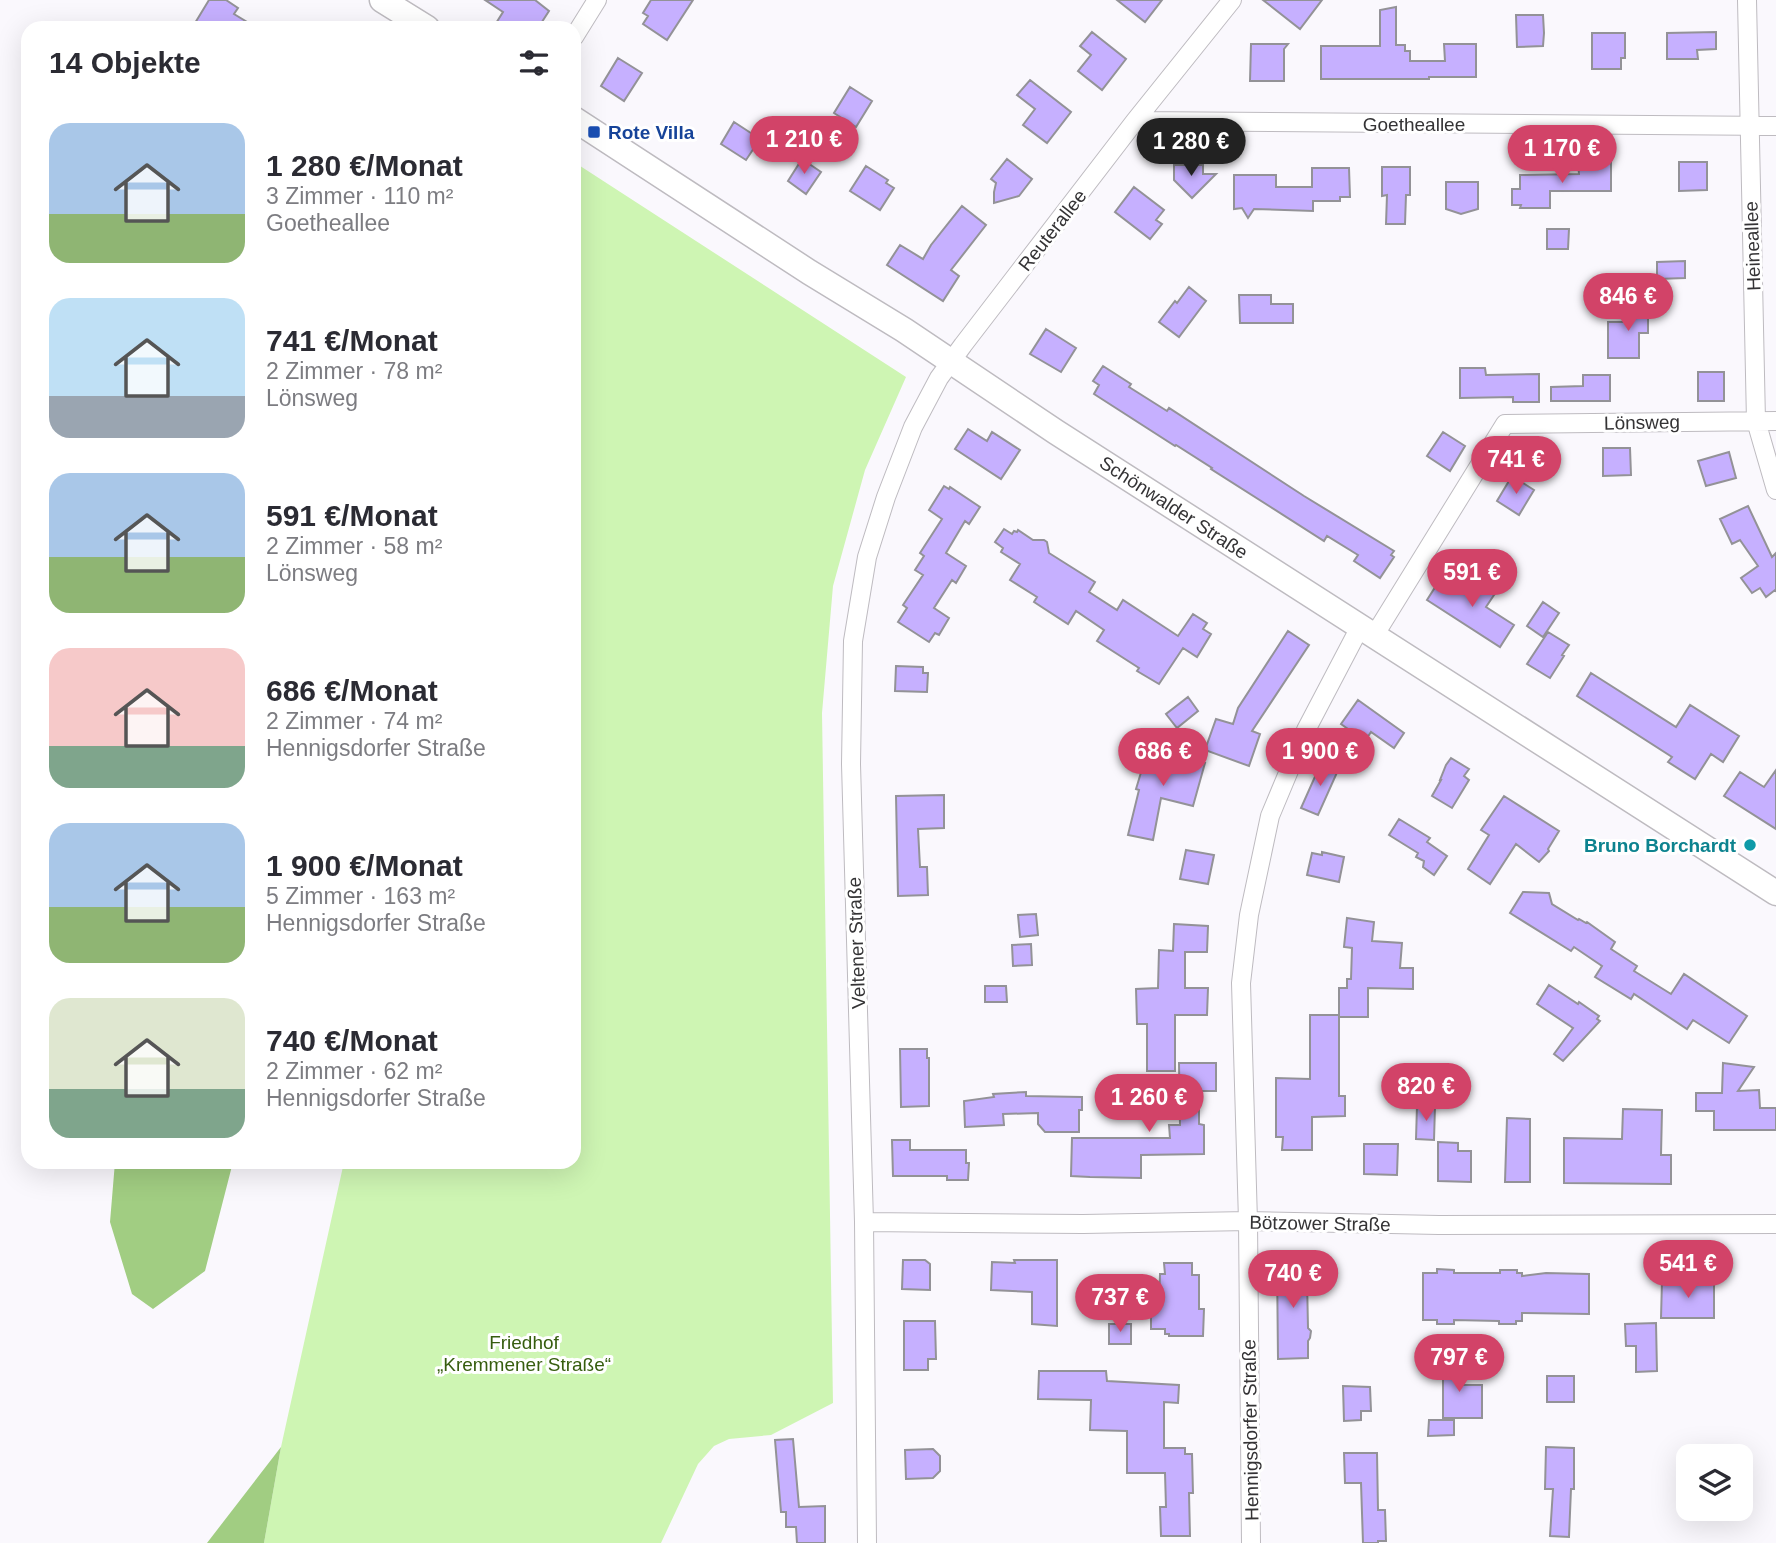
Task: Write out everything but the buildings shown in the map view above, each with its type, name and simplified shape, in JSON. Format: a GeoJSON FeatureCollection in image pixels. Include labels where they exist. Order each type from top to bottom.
{"type":"FeatureCollection","features":[{"type":"Feature","properties":{"kind":"main road"},"geometry":{"type":"LineString","coordinates":[[382,0],[416,21]]}},
{"type":"Feature","properties":{"kind":"main road","name":"Schönwalder Straße"},"geometry":{"type":"LineString","coordinates":[[581,125],[1776,893]]}},
{"type":"Feature","properties":{"kind":"street"},"geometry":{"type":"LineString","coordinates":[[581,26],[597,0]]}},
{"type":"Feature","properties":{"kind":"street","name":"Reuterallee"},"geometry":{"type":"LineString","coordinates":[[951,362],[1135,121],[1232,0]]}},
{"type":"Feature","properties":{"kind":"street","name":"Heineallee"},"geometry":{"type":"LineString","coordinates":[[1746,0],[1756,421],[1776,490]]}},
{"type":"Feature","properties":{"kind":"street","name":"Goetheallee"},"geometry":{"type":"LineString","coordinates":[[1135,121],[1776,126]]}},
{"type":"Feature","properties":{"kind":"street","name":"Veltener Straße"},"geometry":{"type":"LineString","coordinates":[[867,1543],[863,1222],[851,764],[853,641],[867,557],[886,497],[913,427],[951,362]]}},
{"type":"Feature","properties":{"kind":"street","name":"Lönsweg"},"geometry":{"type":"LineString","coordinates":[[1367,631],[1505,424],[1776,421]]}},
{"type":"Feature","properties":{"kind":"street","name":"Hennigsdorfer Straße"},"geometry":{"type":"LineString","coordinates":[[1251,1543],[1248,1222],[1241,983],[1249,915],[1270,817],[1306,730],[1367,631]]}},
{"type":"Feature","properties":{"kind":"street","name":"Bötzower Straße"},"geometry":{"type":"LineString","coordinates":[[863,1222],[1776,1224]]}},
{"type":"Feature","properties":{"kind":"green space","name":"Friedhof „Kremmener Straße“"},"geometry":{"type":"Polygon","coordinates":[[[581,167],[906,377],[865,470],[833,586],[822,713],[833,1403],[771,1435],[729,1439],[714,1446],[698,1464],[661,1543],[264,1543],[281,1447],[342,1169],[581,1169],[581,167]]]}},
{"type":"Feature","properties":{"kind":"green space"},"geometry":{"type":"Polygon","coordinates":[[[114,1169],[231,1169],[205,1271],[153,1309],[132,1294],[110,1222],[114,1169]]]}},
{"type":"Feature","properties":{"kind":"green space"},"geometry":{"type":"Polygon","coordinates":[[[281,1447],[264,1543],[207,1543],[281,1447]]]}},
{"type":"Feature","properties":{"kind":"place","name":"Rote Villa"},"geometry":{"type":"Point","coordinates":[594,132]}},
{"type":"Feature","properties":{"kind":"place","name":"Bruno Borchardt"},"geometry":{"type":"Point","coordinates":[1750,845]}}]}
